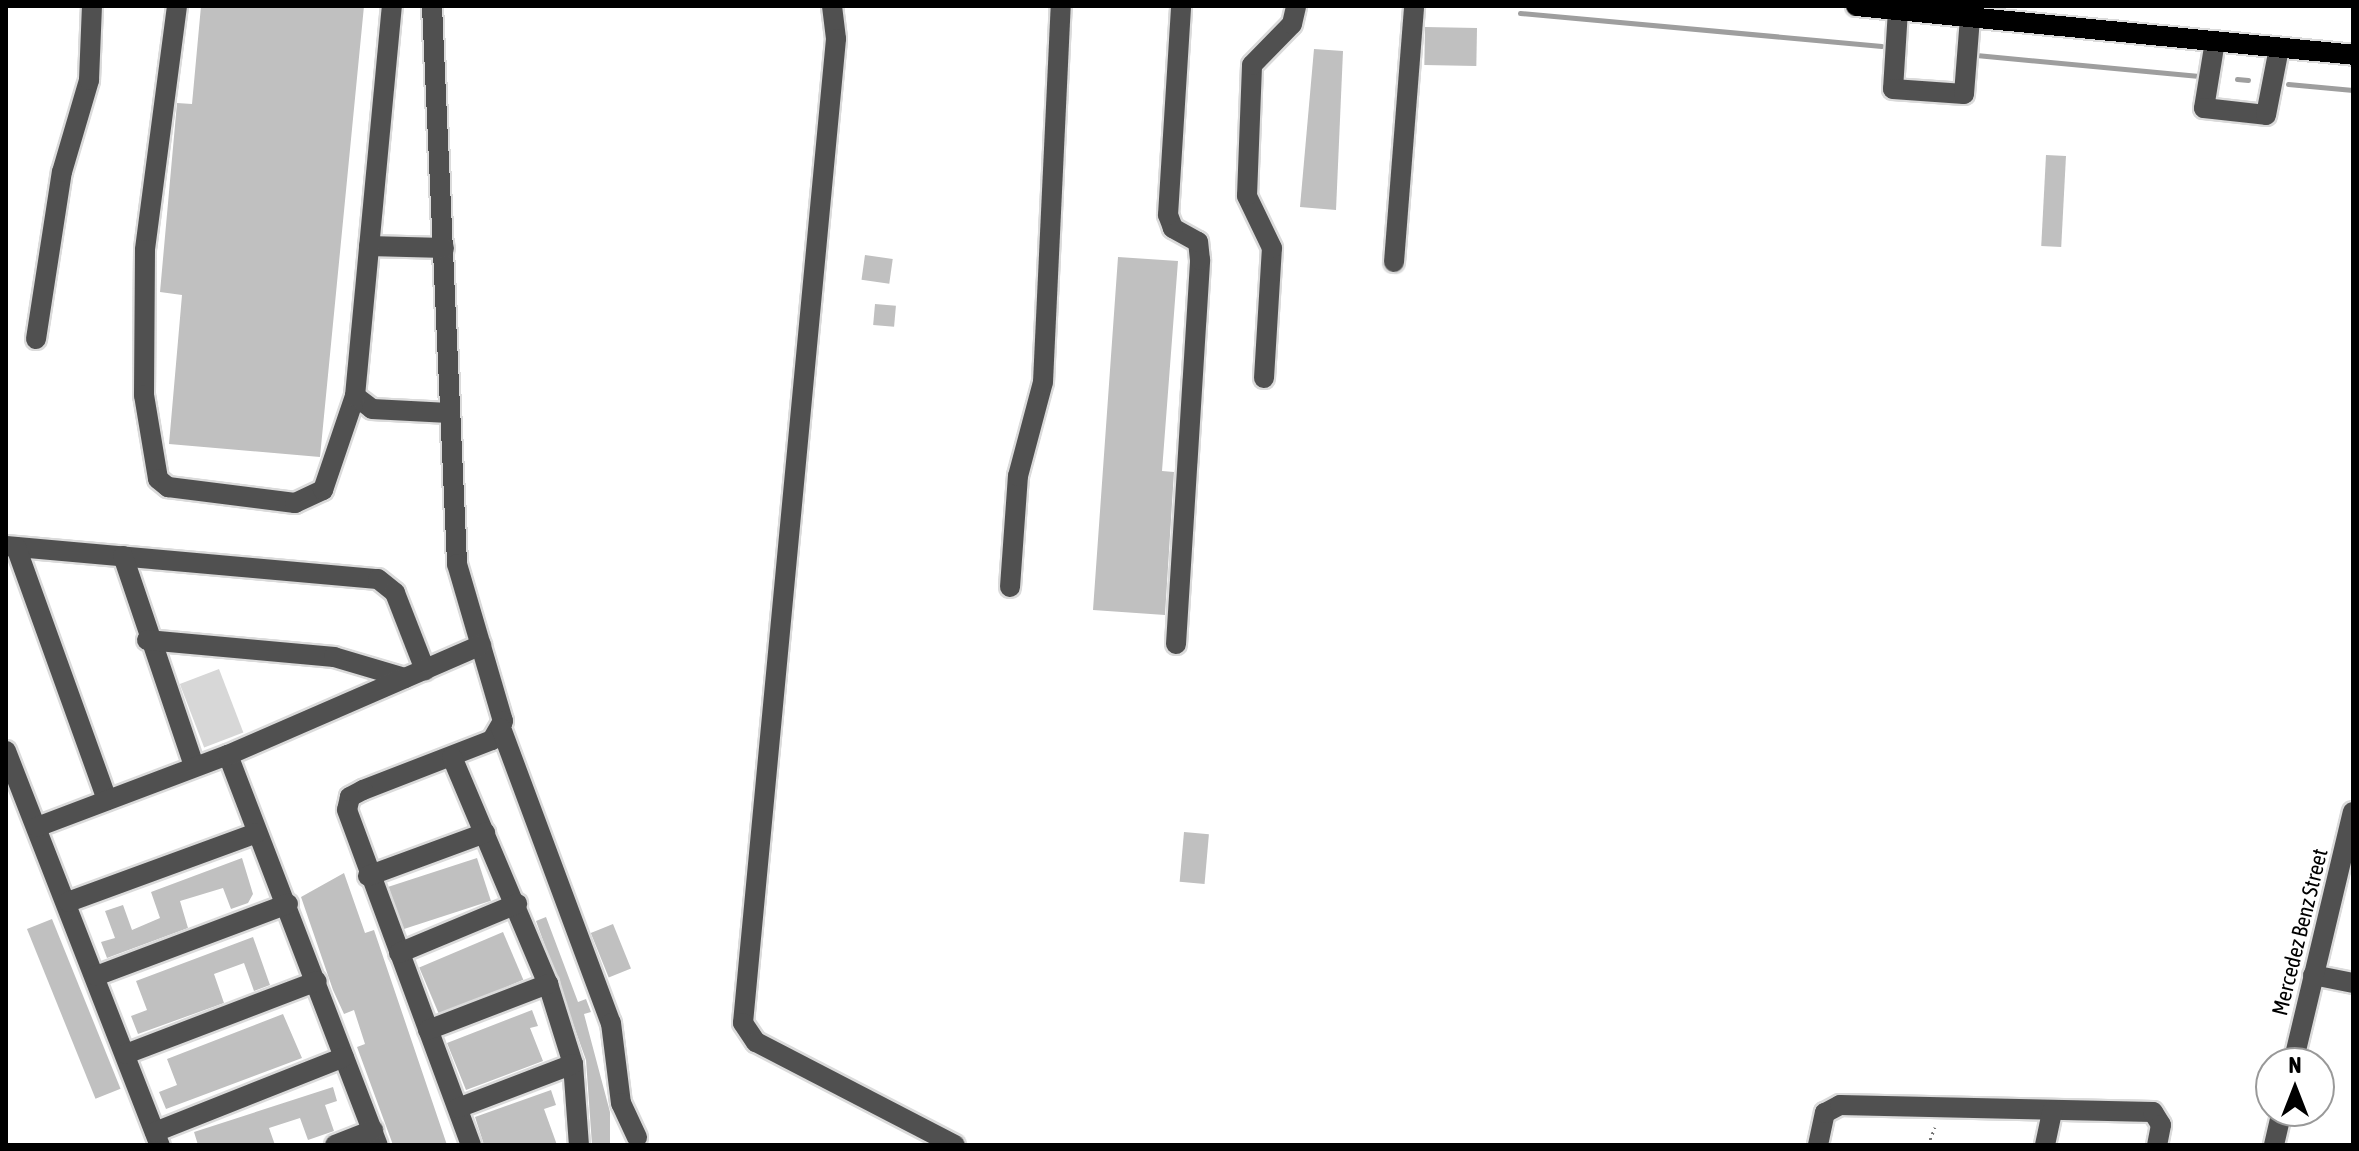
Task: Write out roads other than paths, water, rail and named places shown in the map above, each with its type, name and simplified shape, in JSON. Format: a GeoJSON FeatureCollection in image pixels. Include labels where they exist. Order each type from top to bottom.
{"type":"FeatureCollection","features":[{"type":"Feature","properties":{"kind":"main road"},"geometry":{"type":"LineString","coordinates":[[1856,6],[2353,55]]}},
{"type":"Feature","properties":{"kind":"street"},"geometry":{"type":"LineString","coordinates":[[36,339],[62,172],[89,80],[92,6]]}},
{"type":"Feature","properties":{"kind":"street"},"geometry":{"type":"LineString","coordinates":[[177,6],[145,250],[144,395],[158,479],[168,487],[295,503],[312,499],[323,490],[355,396],[392,6]]}},
{"type":"Feature","properties":{"kind":"street"},"geometry":{"type":"LineString","coordinates":[[432,6],[457,564],[501,728],[611,1023],[621,1103],[637,1137]]}},
{"type":"Feature","properties":{"kind":"street"},"geometry":{"type":"LineString","coordinates":[[832,6],[836,39],[743,1023],[756,1042],[955,1145]]}},
{"type":"Feature","properties":{"kind":"street"},"geometry":{"type":"LineString","coordinates":[[1010,587],[1018,476],[1043,382],[1061,6]]}},
{"type":"Feature","properties":{"kind":"street"},"geometry":{"type":"LineString","coordinates":[[1176,644],[1200,260],[1198,242],[1169,223],[1167,200],[1181,6]]}},
{"type":"Feature","properties":{"kind":"street"},"geometry":{"type":"LineString","coordinates":[[1264,378],[1272,248],[1247,196],[1252,65],[1292,24],[1296,6]]}},
{"type":"Feature","properties":{"kind":"street"},"geometry":{"type":"LineString","coordinates":[[1394,262],[1414,6]]}},
{"type":"Feature","properties":{"kind":"street"},"geometry":{"type":"LineString","coordinates":[[1898,10],[1893,89],[1964,94],[1970,17]]}},
{"type":"Feature","properties":{"kind":"street"},"geometry":{"type":"LineString","coordinates":[[2215,41],[2204,108],[2266,115],[2279,48]]}},
{"type":"Feature","properties":{"kind":"street"},"geometry":{"type":"LineString","coordinates":[[369,246],[444,248]]}},
{"type":"Feature","properties":{"kind":"street"},"geometry":{"type":"LineString","coordinates":[[355,396],[372,409],[449,413]]}},
{"type":"Feature","properties":{"kind":"street"},"geometry":{"type":"LineString","coordinates":[[107,800],[11,546],[378,579],[395,593],[425,670]]}},
{"type":"Feature","properties":{"kind":"street"},"geometry":{"type":"LineString","coordinates":[[123,556],[147,640],[194,766]]}},
{"type":"Feature","properties":{"kind":"street"},"geometry":{"type":"LineString","coordinates":[[147,640],[334,657],[405,678]]}},
{"type":"Feature","properties":{"kind":"street"},"geometry":{"type":"LineString","coordinates":[[37,827],[228,755],[481,645]]}},
{"type":"Feature","properties":{"kind":"street"},"geometry":{"type":"LineString","coordinates":[[471,1145],[368,876],[347,810],[350,797],[492,740],[501,728]]}},
{"type":"Feature","properties":{"kind":"street"},"geometry":{"type":"LineString","coordinates":[[6,751],[68,902],[158,1138],[344,1057]]}},
{"type":"Feature","properties":{"kind":"street"},"geometry":{"type":"LineString","coordinates":[[228,755],[288,904],[375,1138],[335,1145]]}},
{"type":"Feature","properties":{"kind":"street"},"geometry":{"type":"LineString","coordinates":[[452,757],[517,904],[548,984],[573,1064],[579,1145]]}},
{"type":"Feature","properties":{"kind":"street","name":"Mercedez Benz Street"},"geometry":{"type":"LineString","coordinates":[[2297,1047],[2313,975],[2346,877],[2353,812]]}},
{"type":"Feature","properties":{"kind":"street"},"geometry":{"type":"LineString","coordinates":[[68,902],[257,833]]}},
{"type":"Feature","properties":{"kind":"street"},"geometry":{"type":"LineString","coordinates":[[368,876],[485,833]]}},
{"type":"Feature","properties":{"kind":"street"},"geometry":{"type":"LineString","coordinates":[[96,976],[288,904]]}},
{"type":"Feature","properties":{"kind":"street"},"geometry":{"type":"LineString","coordinates":[[399,953],[517,904]]}},
{"type":"Feature","properties":{"kind":"street"},"geometry":{"type":"LineString","coordinates":[[2313,975],[2353,983]]}},
{"type":"Feature","properties":{"kind":"street"},"geometry":{"type":"LineString","coordinates":[[126,1054],[317,981]]}},
{"type":"Feature","properties":{"kind":"street"},"geometry":{"type":"LineString","coordinates":[[428,1030],[548,984]]}},
{"type":"Feature","properties":{"kind":"street"},"geometry":{"type":"LineString","coordinates":[[458,1108],[573,1064]]}},
{"type":"Feature","properties":{"kind":"street"},"geometry":{"type":"LineString","coordinates":[[1818,1145],[1825,1113],[1840,1105],[2153,1112],[2161,1125],[2157,1145]]}},
{"type":"Feature","properties":{"kind":"street"},"geometry":{"type":"LineString","coordinates":[[2045,1145],[2052,1111]]}},
{"type":"Feature","properties":{"kind":"waterway"},"geometry":{"type":"LineString","coordinates":[[1520,13],[1881,46]]}},
{"type":"Feature","properties":{"kind":"waterway"},"geometry":{"type":"LineString","coordinates":[[1976,55],[2199,76]]}},
{"type":"Feature","properties":{"kind":"waterway"},"geometry":{"type":"LineString","coordinates":[[2237,79],[2248,80]]}},
{"type":"Feature","properties":{"kind":"waterway"},"geometry":{"type":"LineString","coordinates":[[2288,84],[2353,90]]}}]}
